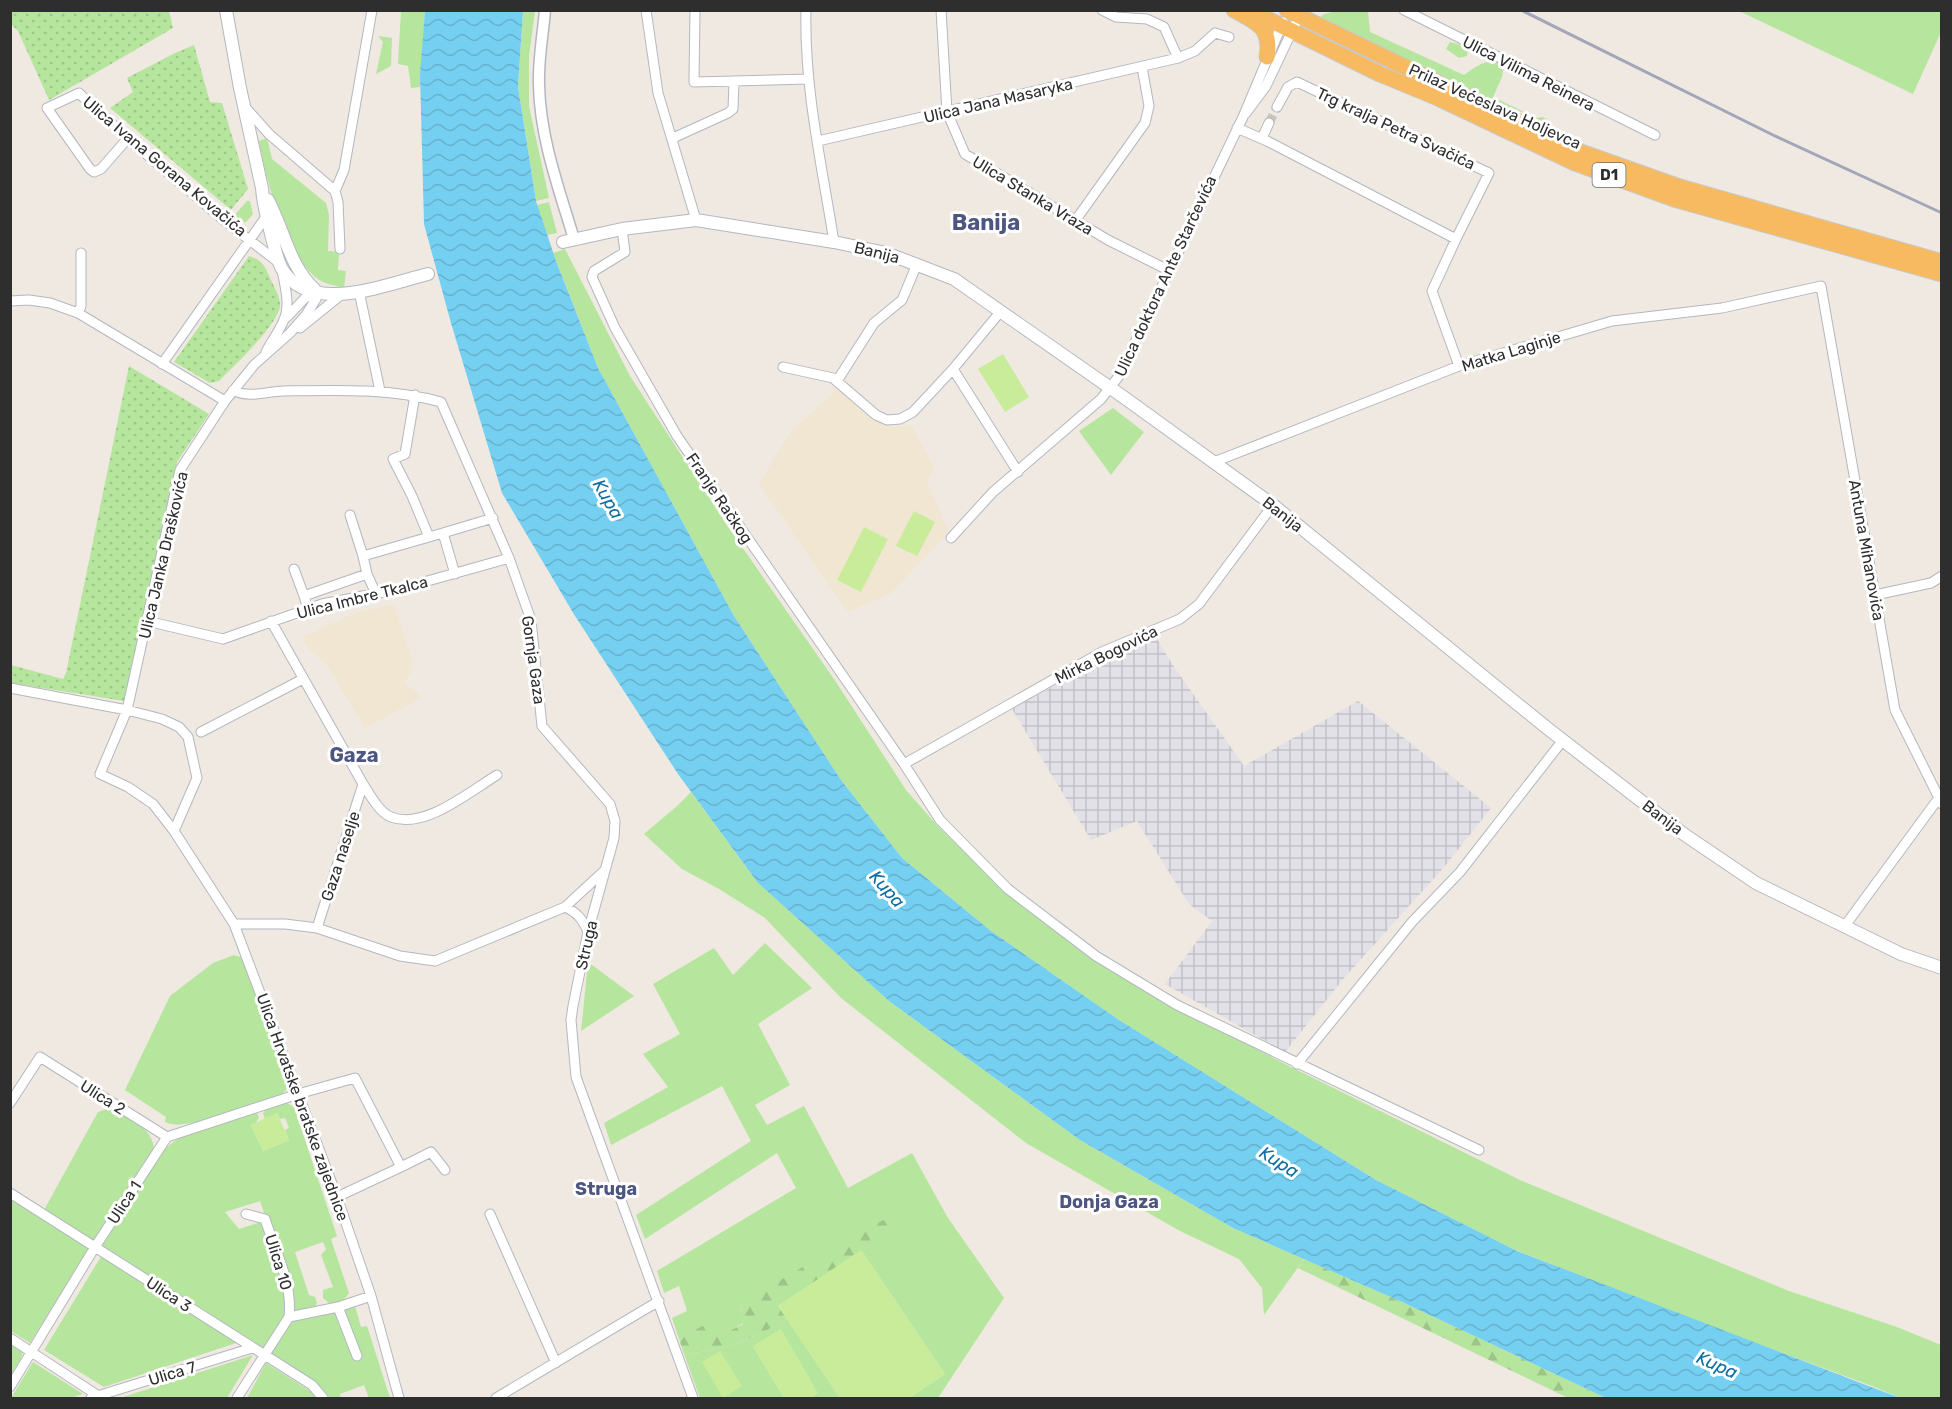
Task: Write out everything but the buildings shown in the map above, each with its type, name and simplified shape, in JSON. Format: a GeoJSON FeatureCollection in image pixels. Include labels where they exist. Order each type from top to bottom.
{"type":"FeatureCollection","features":[{"type":"Feature","properties":{"kind":"highway"},"geometry":{"type":"LineString","coordinates":[[1234,10],[1263,29],[1269,43],[1267,57]]}},
{"type":"Feature","properties":{"kind":"highway","name":"Prilaz Većeslava Holjevca"},"geometry":{"type":"LineString","coordinates":[[1249,10],[1380,74],[1438,98],[1585,166],[1674,199],[1817,237],[1941,274]]}},
{"type":"Feature","properties":{"kind":"highway","name":"Prilaz Većeslava Holjevca"},"geometry":{"type":"LineString","coordinates":[[1293,12],[1581,152],[1680,187],[1941,262]]}},
{"type":"Feature","properties":{"kind":"main road"},"geometry":{"type":"LineString","coordinates":[[226,16],[251,141],[281,266],[296,283],[328,295],[360,291],[428,274]]}},
{"type":"Feature","properties":{"kind":"main road"},"geometry":{"type":"LineString","coordinates":[[269,211],[312,288]]}},
{"type":"Feature","properties":{"kind":"main road","name":"Banija"},"geometry":{"type":"LineString","coordinates":[[569,240],[622,229],[696,220],[834,242],[886,253],[954,279],[1111,388],[1273,505],[1563,740],[1685,835],[1756,883],[1900,954],[1941,968]]}},
{"type":"Feature","properties":{"kind":"street"},"geometry":{"type":"LineString","coordinates":[[335,191],[344,170],[372,10]]}},
{"type":"Feature","properties":{"kind":"street"},"geometry":{"type":"LineString","coordinates":[[545,10],[540,61],[541,115],[569,240]]}},
{"type":"Feature","properties":{"kind":"street"},"geometry":{"type":"LineString","coordinates":[[646,10],[658,93],[696,220]]}},
{"type":"Feature","properties":{"kind":"street"},"geometry":{"type":"LineString","coordinates":[[695,10],[694,82],[808,79]]}},
{"type":"Feature","properties":{"kind":"street"},"geometry":{"type":"LineString","coordinates":[[806,10],[805,38],[808,79],[834,242]]}},
{"type":"Feature","properties":{"kind":"street","name":"Ulica Stanka Vraza"},"geometry":{"type":"LineString","coordinates":[[941,10],[947,112],[965,154],[1074,221],[1168,270]]}},
{"type":"Feature","properties":{"kind":"street"},"geometry":{"type":"LineString","coordinates":[[1101,10],[1116,17],[1147,19],[1164,27],[1178,58]]}},
{"type":"Feature","properties":{"kind":"street","name":"Ulica Vilima Reinera"},"geometry":{"type":"LineString","coordinates":[[1404,10],[1655,135]]}},
{"type":"Feature","properties":{"kind":"street","name":"Ulica doktora Ante Starčevića"},"geometry":{"type":"LineString","coordinates":[[1243,117],[1266,86],[1293,12]]}},
{"type":"Feature","properties":{"kind":"street","name":"Ulica doktora Ante Starčevića"},"geometry":{"type":"LineString","coordinates":[[951,538],[993,492],[1111,388],[1119,376],[1243,117],[1267,57],[1287,29]]}},
{"type":"Feature","properties":{"kind":"street","name":"Ulica Jana Masaryka"},"geometry":{"type":"LineString","coordinates":[[818,141],[1178,58],[1195,51],[1215,33],[1229,37]]}},
{"type":"Feature","properties":{"kind":"street"},"geometry":{"type":"LineString","coordinates":[[1074,221],[1144,123],[1149,106],[1142,67]]}},
{"type":"Feature","properties":{"kind":"street"},"geometry":{"type":"LineString","coordinates":[[673,138],[733,109],[734,82]]}},
{"type":"Feature","properties":{"kind":"street","name":"Trg kralja Petra Svačića"},"geometry":{"type":"LineString","coordinates":[[1277,107],[1288,87],[1297,82],[1490,173],[1432,291],[1459,366]]}},
{"type":"Feature","properties":{"kind":"street","name":"Ulica Ivana Gorana Kovačića"},"geometry":{"type":"LineString","coordinates":[[128,138],[100,169],[94,172],[47,108],[79,93],[226,222],[281,266]]}},
{"type":"Feature","properties":{"kind":"street"},"geometry":{"type":"LineString","coordinates":[[244,106],[269,134],[335,191],[338,202],[340,249]]}},
{"type":"Feature","properties":{"kind":"street"},"geometry":{"type":"LineString","coordinates":[[1262,138],[1269,123]]}},
{"type":"Feature","properties":{"kind":"street"},"geometry":{"type":"LineString","coordinates":[[1237,128],[1262,138],[1456,239]]}},
{"type":"Feature","properties":{"kind":"street"},"geometry":{"type":"LineString","coordinates":[[251,141],[261,135],[269,134]]}},
{"type":"Feature","properties":{"kind":"street"},"geometry":{"type":"LineString","coordinates":[[325,181],[336,181],[341,178]]}},
{"type":"Feature","properties":{"kind":"street"},"geometry":{"type":"LineString","coordinates":[[162,364],[269,211]]}},
{"type":"Feature","properties":{"kind":"street","name":"Franje Račkog"},"geometry":{"type":"LineString","coordinates":[[622,229],[625,252],[594,271],[592,277],[615,328],[677,436],[904,764]]}},
{"type":"Feature","properties":{"kind":"street"},"geometry":{"type":"LineString","coordinates":[[78,313],[81,306],[81,253]]}},
{"type":"Feature","properties":{"kind":"street"},"geometry":{"type":"LineString","coordinates":[[837,381],[874,322],[902,300],[917,264]]}},
{"type":"Feature","properties":{"kind":"street"},"geometry":{"type":"LineString","coordinates":[[281,266],[287,305],[284,321]]}},
{"type":"Feature","properties":{"kind":"street","name":"Matka Laginje"},"geometry":{"type":"LineString","coordinates":[[1214,462],[1459,366],[1612,321],[1722,308],[1821,286]]}},
{"type":"Feature","properties":{"kind":"street","name":"Antuna Mihanovića"},"geometry":{"type":"LineString","coordinates":[[1821,286],[1895,710],[1940,801]]}},
{"type":"Feature","properties":{"kind":"street"},"geometry":{"type":"LineString","coordinates":[[312,288],[316,299],[312,307],[290,333],[265,355],[284,321],[312,288]]}},
{"type":"Feature","properties":{"kind":"street"},"geometry":{"type":"LineString","coordinates":[[360,291],[380,391]]}},
{"type":"Feature","properties":{"kind":"street"},"geometry":{"type":"LineString","coordinates":[[290,333],[314,318],[342,294]]}},
{"type":"Feature","properties":{"kind":"street"},"geometry":{"type":"LineString","coordinates":[[10,301],[29,300],[50,303],[78,313],[225,401]]}},
{"type":"Feature","properties":{"kind":"street"},"geometry":{"type":"LineString","coordinates":[[783,368],[825,375],[837,381],[876,415],[887,420],[900,419],[913,412],[953,369],[1001,311]]}},
{"type":"Feature","properties":{"kind":"street","name":"Ulica Janka Draškovića"},"geometry":{"type":"LineString","coordinates":[[174,831],[153,804],[128,787],[100,774],[127,710],[180,470],[233,390],[265,355]]}},
{"type":"Feature","properties":{"kind":"street"},"geometry":{"type":"LineString","coordinates":[[953,369],[1018,472]]}},
{"type":"Feature","properties":{"kind":"street"},"geometry":{"type":"LineString","coordinates":[[233,390],[248,394],[282,391],[380,391],[415,394],[405,454],[393,459],[429,537]]}},
{"type":"Feature","properties":{"kind":"street","name":"Gornja Gaza"},"geometry":{"type":"LineString","coordinates":[[415,394],[441,402],[509,558],[531,620],[542,726],[610,804],[615,821],[614,838],[604,871]]}},
{"type":"Feature","properties":{"kind":"street","name":"Mirka Bogovića"},"geometry":{"type":"LineString","coordinates":[[904,764],[1102,652],[1180,620],[1190,613],[1273,505]]}},
{"type":"Feature","properties":{"kind":"street"},"geometry":{"type":"LineString","coordinates":[[350,515],[367,574],[376,594]]}},
{"type":"Feature","properties":{"kind":"street"},"geometry":{"type":"LineString","coordinates":[[363,556],[493,518]]}},
{"type":"Feature","properties":{"kind":"street"},"geometry":{"type":"LineString","coordinates":[[443,533],[455,574]]}},
{"type":"Feature","properties":{"kind":"street","name":"Ulica Imbre Tkalca"},"geometry":{"type":"LineString","coordinates":[[147,621],[223,639],[322,604],[376,594],[509,558]]}},
{"type":"Feature","properties":{"kind":"street"},"geometry":{"type":"LineString","coordinates":[[294,569],[308,609]]}},
{"type":"Feature","properties":{"kind":"street"},"geometry":{"type":"LineString","coordinates":[[304,596],[367,574]]}},
{"type":"Feature","properties":{"kind":"street"},"geometry":{"type":"LineString","coordinates":[[1875,595],[1931,583],[1941,576]]}},
{"type":"Feature","properties":{"kind":"street","name":"Gaza naselje"},"geometry":{"type":"LineString","coordinates":[[271,621],[363,784],[377,805],[390,817],[409,820],[430,816],[497,775]]}},
{"type":"Feature","properties":{"kind":"street"},"geometry":{"type":"LineString","coordinates":[[201,732],[303,679]]}},
{"type":"Feature","properties":{"kind":"street"},"geometry":{"type":"LineString","coordinates":[[10,688],[127,710],[162,719],[179,727],[188,737],[197,778],[174,831]]}},
{"type":"Feature","properties":{"kind":"street"},"geometry":{"type":"LineString","coordinates":[[1297,1064],[1412,922],[1460,872],[1563,740]]}},
{"type":"Feature","properties":{"kind":"street"},"geometry":{"type":"LineString","coordinates":[[904,764],[940,820],[1008,889],[1096,956],[1177,1005],[1479,1150]]}},
{"type":"Feature","properties":{"kind":"street","name":"Gaza naselje"},"geometry":{"type":"LineString","coordinates":[[317,928],[363,784]]}},
{"type":"Feature","properties":{"kind":"street"},"geometry":{"type":"LineString","coordinates":[[1844,927],[1940,801]]}},
{"type":"Feature","properties":{"kind":"street","name":"Ulica Hrvatske bratske zajednice"},"geometry":{"type":"LineString","coordinates":[[174,831],[234,924],[338,1197],[371,1296],[399,1398]]}},
{"type":"Feature","properties":{"kind":"street","name":"Struga"},"geometry":{"type":"LineString","coordinates":[[234,924],[285,924],[317,928],[400,956],[435,961],[565,907],[604,871]]}},
{"type":"Feature","properties":{"kind":"street","name":"Struga"},"geometry":{"type":"LineString","coordinates":[[604,871],[588,932],[571,1020],[576,1077],[693,1398]]}},
{"type":"Feature","properties":{"kind":"street"},"geometry":{"type":"LineString","coordinates":[[565,907],[575,912],[583,920],[588,932]]}},
{"type":"Feature","properties":{"kind":"street","name":"Ulica 2"},"geometry":{"type":"LineString","coordinates":[[10,1103],[40,1058],[166,1137]]}},
{"type":"Feature","properties":{"kind":"street"},"geometry":{"type":"LineString","coordinates":[[166,1137],[355,1078],[402,1167]]}},
{"type":"Feature","properties":{"kind":"street","name":"Ulica 1"},"geometry":{"type":"LineString","coordinates":[[10,1387],[95,1246],[166,1137]]}},
{"type":"Feature","properties":{"kind":"street"},"geometry":{"type":"LineString","coordinates":[[338,1197],[431,1152],[445,1170]]}},
{"type":"Feature","properties":{"kind":"street","name":"Ulica 3"},"geometry":{"type":"LineString","coordinates":[[10,1193],[312,1385],[323,1398]]}},
{"type":"Feature","properties":{"kind":"street","name":"Ulica 10"},"geometry":{"type":"LineString","coordinates":[[246,1214],[265,1219],[291,1302],[288,1317]]}},
{"type":"Feature","properties":{"kind":"street"},"geometry":{"type":"LineString","coordinates":[[490,1214],[556,1363]]}},
{"type":"Feature","properties":{"kind":"street"},"geometry":{"type":"LineString","coordinates":[[237,1398],[288,1317],[338,1307],[371,1296]]}},
{"type":"Feature","properties":{"kind":"street"},"geometry":{"type":"LineString","coordinates":[[496,1398],[659,1301]]}},
{"type":"Feature","properties":{"kind":"street"},"geometry":{"type":"LineString","coordinates":[[338,1307],[357,1356]]}},
{"type":"Feature","properties":{"kind":"street"},"geometry":{"type":"LineString","coordinates":[[10,1338],[97,1398]]}},
{"type":"Feature","properties":{"kind":"street","name":"Ulica 7"},"geometry":{"type":"LineString","coordinates":[[97,1398],[252,1348]]}},
{"type":"Feature","properties":{"kind":"shaded area"},"geometry":{"type":"Polygon","coordinates":[[[838,388],[869,414],[893,427],[911,425],[934,467],[927,482],[949,532],[891,593],[847,612],[759,483],[790,433],[838,388]]]}},
{"type":"Feature","properties":{"kind":"shaded area"},"geometry":{"type":"Polygon","coordinates":[[[394,604],[413,661],[411,673],[404,683],[418,693],[419,699],[365,728],[327,665],[308,648],[302,637],[358,612],[394,604]]]}},
{"type":"Feature","properties":{"kind":"shaded area"},"geometry":{"type":"Polygon","coordinates":[[[1156,637],[1172,664],[1244,766],[1358,701],[1491,808],[1445,866],[1344,978],[1285,1052],[1165,984],[1212,921],[1189,904],[1137,821],[1091,840],[1012,709],[1104,659],[1156,637]]]}},
{"type":"Feature","properties":{"kind":"green space"},"geometry":{"type":"Polygon","coordinates":[[[10,11],[169,11],[173,28],[49,100],[18,31],[11,24],[10,11]]]}},
{"type":"Feature","properties":{"kind":"green space"},"geometry":{"type":"Polygon","coordinates":[[[401,11],[425,11],[420,87],[411,88],[408,66],[398,64],[401,11]]]}},
{"type":"Feature","properties":{"kind":"green space"},"geometry":{"type":"Polygon","coordinates":[[[523,11],[535,11],[529,56],[529,106],[549,198],[536,201],[518,87],[523,11]]]}},
{"type":"Feature","properties":{"kind":"green space"},"geometry":{"type":"Polygon","coordinates":[[[1335,11],[1368,11],[1370,32],[1464,75],[1487,62],[1504,64],[1502,77],[1493,97],[1536,118],[1547,119],[1547,122],[1545,123],[1512,108],[1500,107],[1320,19],[1322,15],[1335,11]]]}},
{"type":"Feature","properties":{"kind":"green space"},"geometry":{"type":"Polygon","coordinates":[[[1739,11],[1941,11],[1941,32],[1913,94],[1739,11]]]}},
{"type":"Feature","properties":{"kind":"green space"},"geometry":{"type":"Polygon","coordinates":[[[378,36],[392,38],[391,66],[376,74],[383,42],[378,36]]]}},
{"type":"Feature","properties":{"kind":"green space"},"geometry":{"type":"Polygon","coordinates":[[[1450,42],[1466,46],[1467,56],[1459,58],[1446,49],[1450,42]]]}},
{"type":"Feature","properties":{"kind":"green space"},"geometry":{"type":"Polygon","coordinates":[[[194,45],[210,102],[222,103],[248,189],[231,210],[110,108],[133,92],[127,78],[194,45]]]}},
{"type":"Feature","properties":{"kind":"green space"},"geometry":{"type":"Polygon","coordinates":[[[267,138],[272,159],[326,203],[329,215],[328,251],[339,252],[338,270],[346,271],[344,288],[327,284],[307,269],[287,236],[266,175],[259,141],[267,138]]]}},
{"type":"Feature","properties":{"kind":"green space"},"geometry":{"type":"Polygon","coordinates":[[[247,201],[250,201],[253,214],[246,222],[240,223],[233,217],[247,201]]]}},
{"type":"Feature","properties":{"kind":"green space"},"geometry":{"type":"Polygon","coordinates":[[[549,202],[557,233],[547,235],[537,205],[549,202]]]}},
{"type":"Feature","properties":{"kind":"green space"},"geometry":{"type":"Polygon","coordinates":[[[565,249],[630,376],[728,527],[834,679],[906,790],[935,823],[1005,892],[1175,1007],[1520,1180],[1789,1291],[1897,1327],[1941,1345],[1941,1398],[1900,1398],[1682,1316],[1513,1249],[1376,1180],[1119,1020],[991,931],[902,858],[841,780],[734,616],[598,368],[553,253],[565,249]]]}},
{"type":"Feature","properties":{"kind":"green space"},"geometry":{"type":"Polygon","coordinates":[[[249,256],[260,262],[266,270],[279,298],[278,313],[244,356],[219,381],[210,383],[174,362],[249,256]]]}},
{"type":"Feature","properties":{"kind":"green space"},"geometry":{"type":"Polygon","coordinates":[[[1003,354],[1029,397],[1005,412],[978,369],[1003,354]]]}},
{"type":"Feature","properties":{"kind":"green space"},"geometry":{"type":"Polygon","coordinates":[[[129,366],[209,414],[177,462],[124,701],[11,683],[11,665],[63,679],[66,673],[129,366]]]}},
{"type":"Feature","properties":{"kind":"green space"},"geometry":{"type":"Polygon","coordinates":[[[1113,408],[1144,432],[1111,475],[1079,431],[1113,408]]]}},
{"type":"Feature","properties":{"kind":"green space"},"geometry":{"type":"Polygon","coordinates":[[[914,511],[935,522],[917,556],[896,546],[914,511]]]}},
{"type":"Feature","properties":{"kind":"green space"},"geometry":{"type":"Polygon","coordinates":[[[864,527],[888,539],[861,592],[837,580],[864,527]]]}},
{"type":"Feature","properties":{"kind":"green space"},"geometry":{"type":"Polygon","coordinates":[[[691,792],[758,883],[889,1001],[1080,1140],[1233,1228],[1304,1259],[1264,1315],[1262,1288],[1239,1259],[1180,1231],[1026,1143],[841,998],[765,918],[682,869],[644,834],[691,792]]]}},
{"type":"Feature","properties":{"kind":"green space"},"geometry":{"type":"Polygon","coordinates":[[[765,943],[812,988],[758,1024],[790,1085],[755,1105],[767,1125],[804,1106],[848,1188],[912,1153],[948,1218],[1004,1298],[938,1398],[909,1398],[945,1374],[861,1250],[874,1241],[741,1303],[743,1323],[718,1338],[704,1325],[679,1339],[672,1318],[687,1311],[679,1286],[664,1293],[657,1271],[796,1188],[777,1153],[645,1239],[636,1215],[751,1141],[722,1086],[611,1145],[604,1123],[668,1087],[643,1054],[680,1034],[653,984],[714,948],[733,975],[765,943]]]}},
{"type":"Feature","properties":{"kind":"green space"},"geometry":{"type":"Polygon","coordinates":[[[234,955],[243,958],[288,1088],[280,1096],[221,1116],[188,1124],[165,1122],[166,1117],[125,1090],[170,996],[213,963],[234,955]]]}},
{"type":"Feature","properties":{"kind":"green space"},"geometry":{"type":"Polygon","coordinates":[[[588,962],[634,996],[581,1031],[588,962]]]}},
{"type":"Feature","properties":{"kind":"green space"},"geometry":{"type":"Polygon","coordinates":[[[287,1103],[294,1107],[337,1236],[331,1239],[349,1293],[344,1299],[333,1304],[323,1298],[323,1290],[333,1287],[321,1255],[326,1249],[323,1242],[295,1252],[309,1295],[315,1297],[317,1303],[315,1308],[294,1312],[289,1284],[260,1201],[225,1212],[239,1229],[261,1222],[284,1281],[288,1311],[262,1349],[101,1247],[100,1244],[158,1154],[180,1137],[256,1112],[259,1117],[256,1123],[251,1125],[263,1151],[289,1140],[285,1130],[289,1128],[285,1118],[280,1119],[277,1113],[265,1119],[263,1113],[266,1109],[287,1103]]]}},
{"type":"Feature","properties":{"kind":"green space"},"geometry":{"type":"Polygon","coordinates":[[[110,1108],[145,1130],[153,1143],[154,1152],[96,1240],[92,1241],[44,1210],[98,1112],[110,1108]]]}},
{"type":"Feature","properties":{"kind":"green space"},"geometry":{"type":"Polygon","coordinates":[[[277,1113],[289,1140],[263,1151],[251,1125],[277,1113]]]}},
{"type":"Feature","properties":{"kind":"green space"},"geometry":{"type":"Polygon","coordinates":[[[10,1198],[90,1248],[30,1343],[11,1331],[10,1198]]]}},
{"type":"Feature","properties":{"kind":"green space"},"geometry":{"type":"Polygon","coordinates":[[[892,1215],[898,1227],[778,1306],[787,1319],[737,1343],[684,1354],[679,1339],[704,1325],[718,1337],[743,1324],[741,1303],[892,1215]]]}},
{"type":"Feature","properties":{"kind":"green space"},"geometry":{"type":"Polygon","coordinates":[[[861,1250],[945,1374],[909,1398],[840,1398],[778,1306],[861,1250]]]}},
{"type":"Feature","properties":{"kind":"green space"},"geometry":{"type":"Polygon","coordinates":[[[102,1255],[239,1342],[104,1387],[44,1350],[102,1255]]]}},
{"type":"Feature","properties":{"kind":"green space"},"geometry":{"type":"Polygon","coordinates":[[[1304,1259],[1402,1302],[1606,1398],[1568,1398],[1298,1268],[1304,1259]]]}},
{"type":"Feature","properties":{"kind":"green space"},"geometry":{"type":"Polygon","coordinates":[[[355,1306],[361,1327],[367,1326],[390,1398],[369,1398],[364,1385],[340,1394],[341,1398],[326,1398],[272,1356],[270,1351],[289,1322],[355,1306]]]}},
{"type":"Feature","properties":{"kind":"green space"},"geometry":{"type":"Polygon","coordinates":[[[787,1319],[840,1398],[809,1398],[818,1393],[753,1346],[784,1398],[700,1398],[684,1354],[737,1343],[787,1319]]]}},
{"type":"Feature","properties":{"kind":"green space"},"geometry":{"type":"Polygon","coordinates":[[[781,1329],[818,1393],[809,1398],[784,1398],[753,1346],[781,1329]]]}},
{"type":"Feature","properties":{"kind":"green space"},"geometry":{"type":"Polygon","coordinates":[[[11,1341],[23,1350],[21,1359],[11,1375],[11,1341]]]}},
{"type":"Feature","properties":{"kind":"green space"},"geometry":{"type":"Polygon","coordinates":[[[720,1351],[742,1386],[723,1398],[702,1362],[720,1351]]]}},
{"type":"Feature","properties":{"kind":"green space"},"geometry":{"type":"Polygon","coordinates":[[[253,1355],[227,1398],[120,1398],[253,1355]]]}},
{"type":"Feature","properties":{"kind":"green space"},"geometry":{"type":"Polygon","coordinates":[[[33,1362],[83,1394],[71,1398],[11,1398],[33,1362]]]}},
{"type":"Feature","properties":{"kind":"green space"},"geometry":{"type":"Polygon","coordinates":[[[266,1363],[318,1396],[318,1398],[247,1398],[266,1363]]]}},
{"type":"Feature","properties":{"kind":"water","name":"Kupa"},"geometry":{"type":"Polygon","coordinates":[[[425,11],[523,11],[518,87],[536,201],[556,261],[598,368],[734,616],[841,780],[902,858],[991,931],[1119,1020],[1376,1180],[1517,1251],[1900,1398],[1606,1398],[1402,1302],[1233,1228],[1080,1140],[889,1001],[758,883],[678,774],[575,616],[502,493],[424,224],[420,74],[425,11]]]}},
{"type":"Feature","properties":{"kind":"tunnel"},"geometry":{"type":"LineString","coordinates":[[1269,123],[1277,107]]}},
{"type":"Feature","properties":{"kind":"railway"},"geometry":{"type":"LineString","coordinates":[[1521,10],[1773,135],[1942,213]]}},
{"type":"Feature","properties":{"kind":"district","name":"Banija"},"geometry":{"type":"Point","coordinates":[986,222]}},
{"type":"Feature","properties":{"kind":"district","name":"Gaza"},"geometry":{"type":"Point","coordinates":[354,755]}},
{"type":"Feature","properties":{"kind":"district","name":"Struga"},"geometry":{"type":"Point","coordinates":[606,1189]}},
{"type":"Feature","properties":{"kind":"district","name":"Donja Gaza"},"geometry":{"type":"Point","coordinates":[1109,1202]}}]}
